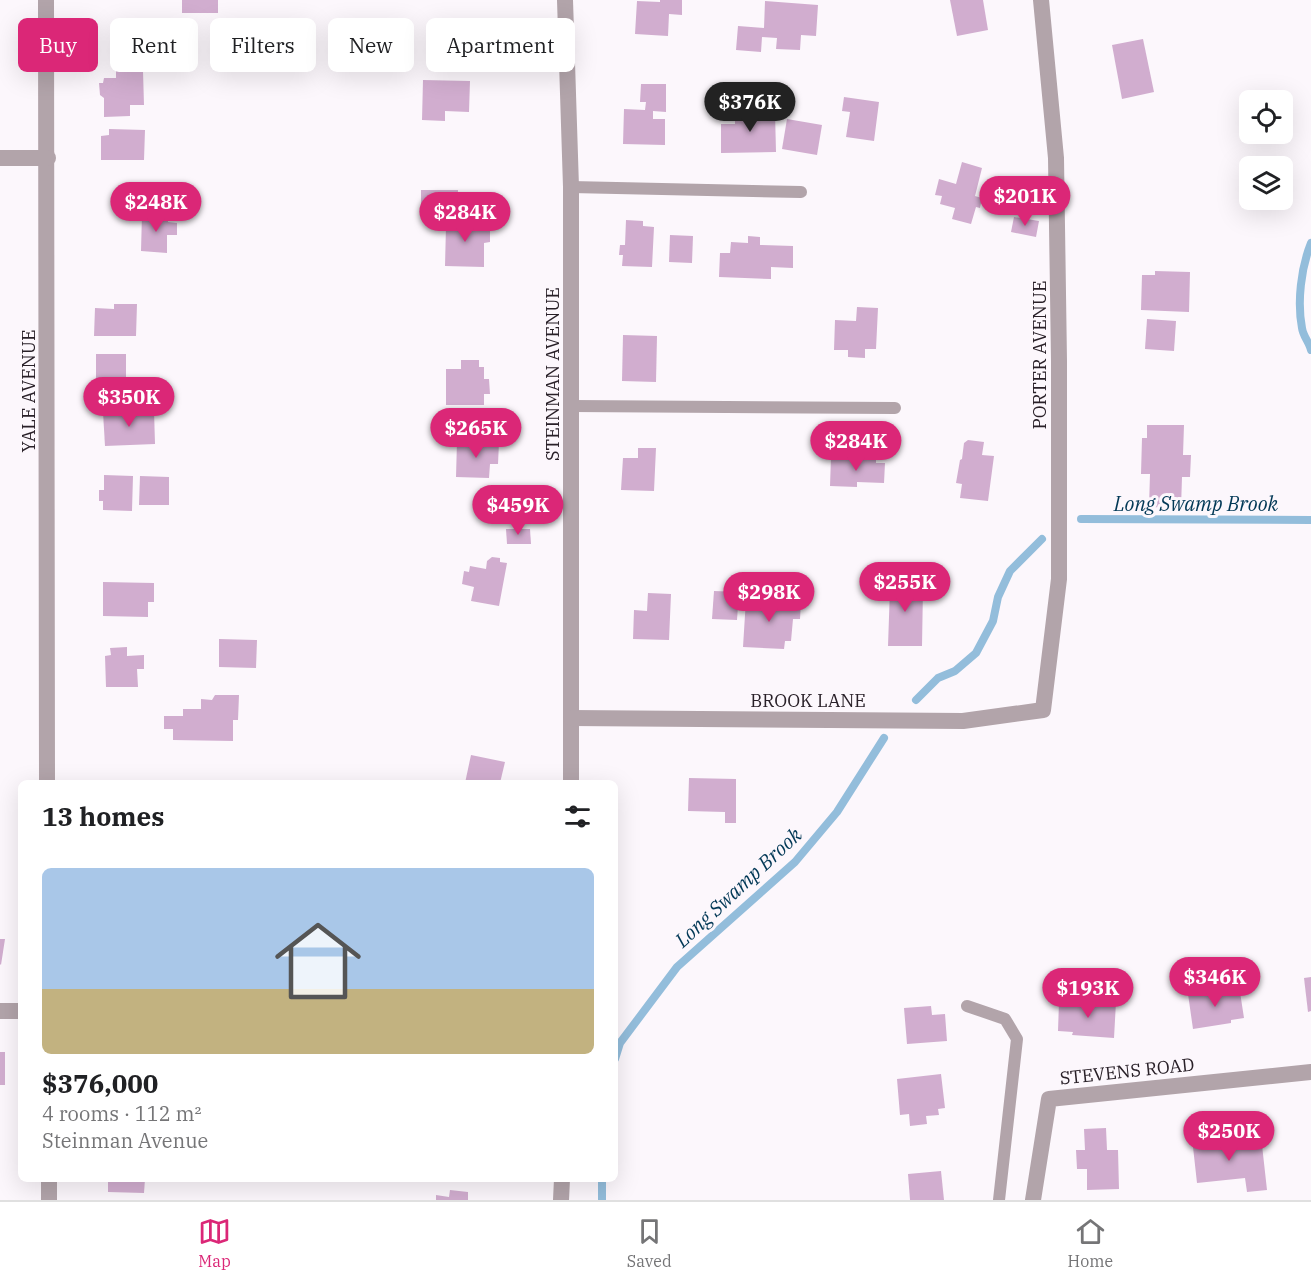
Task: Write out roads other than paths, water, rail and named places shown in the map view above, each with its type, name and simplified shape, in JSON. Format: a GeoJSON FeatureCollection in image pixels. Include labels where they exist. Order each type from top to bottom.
{"type":"FeatureCollection","features":[{"type":"Feature","properties":{"kind":"street","name":"YALE AVENUE"},"geometry":{"type":"LineString","coordinates":[[46,0],[47,780]]}},
{"type":"Feature","properties":{"kind":"street","name":"STEINMAN AVENUE"},"geometry":{"type":"LineString","coordinates":[[565,0],[571,187],[571,780]]}},
{"type":"Feature","properties":{"kind":"street","name":"PORTER AVENUE"},"geometry":{"type":"LineString","coordinates":[[1041,0],[1056,158],[1059,361],[1059,579],[1043,710]]}},
{"type":"Feature","properties":{"kind":"street"},"geometry":{"type":"LineString","coordinates":[[0,158],[48,158]]}},
{"type":"Feature","properties":{"kind":"street","name":"BROOK LANE"},"geometry":{"type":"LineString","coordinates":[[571,718],[963,721],[1043,710]]}},
{"type":"Feature","properties":{"kind":"street"},"geometry":{"type":"LineString","coordinates":[[0,1011],[18,1011]]}},
{"type":"Feature","properties":{"kind":"street","name":"STEVENS ROAD"},"geometry":{"type":"LineString","coordinates":[[1033,1200],[1049,1099],[1311,1072]]}},
{"type":"Feature","properties":{"kind":"street"},"geometry":{"type":"LineString","coordinates":[[49,1182],[49,1200]]}},
{"type":"Feature","properties":{"kind":"street"},"geometry":{"type":"LineString","coordinates":[[561,1182],[561,1200]]}},
{"type":"Feature","properties":{"kind":"lane"},"geometry":{"type":"LineString","coordinates":[[571,187],[801,192]]}},
{"type":"Feature","properties":{"kind":"lane"},"geometry":{"type":"LineString","coordinates":[[572,406],[896,408]]}},
{"type":"Feature","properties":{"kind":"lane"},"geometry":{"type":"LineString","coordinates":[[967,1006],[1005,1019],[1017,1039],[999,1200]]}},
{"type":"Feature","properties":{"kind":"waterway","name":"Long Swamp Brook"},"geometry":{"type":"LineString","coordinates":[[1311,243],[1302,274],[1300,296],[1303,331],[1311,350]]}},
{"type":"Feature","properties":{"kind":"waterway","name":"Long Swamp Brook"},"geometry":{"type":"LineString","coordinates":[[1081,519],[1311,520]]}},
{"type":"Feature","properties":{"kind":"waterway","name":"Long Swamp Brook"},"geometry":{"type":"LineString","coordinates":[[916,700],[938,678],[955,671],[976,653],[993,621],[998,597],[1010,571],[1042,539]]}},
{"type":"Feature","properties":{"kind":"waterway","name":"Long Swamp Brook"},"geometry":{"type":"LineString","coordinates":[[618,1049],[620,1043],[677,967],[795,862],[837,812],[884,738]]}},
{"type":"Feature","properties":{"kind":"waterway","name":"Long Swamp Brook"},"geometry":{"type":"LineString","coordinates":[[602,1182],[602,1200]]}}]}
